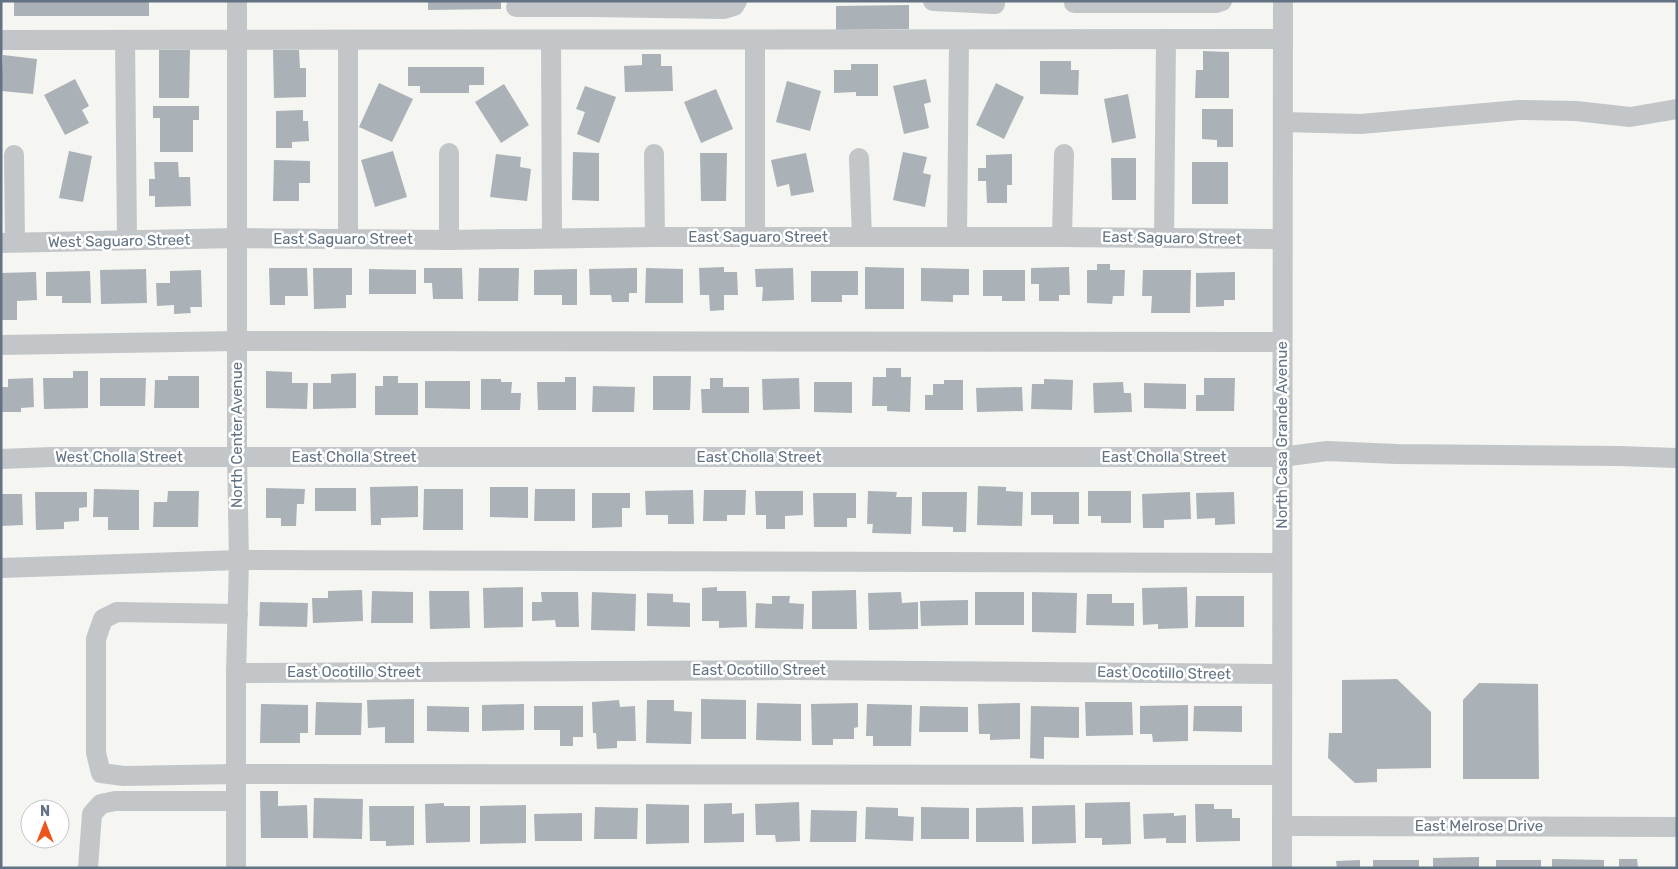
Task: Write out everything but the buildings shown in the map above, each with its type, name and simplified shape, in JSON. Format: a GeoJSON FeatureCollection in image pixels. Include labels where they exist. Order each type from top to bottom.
{"type":"FeatureCollection","features":[{"type":"Feature","properties":{"kind":"street","name":"North Center Avenue"},"geometry":{"type":"LineString","coordinates":[[236,868],[236,673],[239,560],[237,457],[238,1]]}},
{"type":"Feature","properties":{"kind":"street"},"geometry":{"type":"LineString","coordinates":[[516,7],[590,4],[724,9],[734,6],[737,1]]}},
{"type":"Feature","properties":{"kind":"street"},"geometry":{"type":"LineString","coordinates":[[933,1],[995,4]]}},
{"type":"Feature","properties":{"kind":"street"},"geometry":{"type":"LineString","coordinates":[[1074,1],[1074,3],[1216,3],[1222,1]]}},
{"type":"Feature","properties":{"kind":"street","name":"North Casa Grande Avenue"},"geometry":{"type":"LineString","coordinates":[[1282,868],[1283,1]]}},
{"type":"Feature","properties":{"kind":"street"},"geometry":{"type":"LineString","coordinates":[[1164,238],[1166,39]]}},
{"type":"Feature","properties":{"kind":"street"},"geometry":{"type":"LineString","coordinates":[[1,40],[1283,39]]}},
{"type":"Feature","properties":{"kind":"street"},"geometry":{"type":"LineString","coordinates":[[125,40],[127,240]]}},
{"type":"Feature","properties":{"kind":"street"},"geometry":{"type":"LineString","coordinates":[[348,40],[348,239]]}},
{"type":"Feature","properties":{"kind":"street"},"geometry":{"type":"LineString","coordinates":[[551,40],[552,238]]}},
{"type":"Feature","properties":{"kind":"street"},"geometry":{"type":"LineString","coordinates":[[754,40],[755,237]]}},
{"type":"Feature","properties":{"kind":"street"},"geometry":{"type":"LineString","coordinates":[[957,237],[959,40]]}},
{"type":"Feature","properties":{"kind":"street"},"geometry":{"type":"LineString","coordinates":[[1283,122],[1361,124],[1519,110],[1576,111],[1630,117],[1677,109]]}},
{"type":"Feature","properties":{"kind":"street"},"geometry":{"type":"LineString","coordinates":[[449,153],[449,240]]}},
{"type":"Feature","properties":{"kind":"street"},"geometry":{"type":"LineString","coordinates":[[654,154],[655,237]]}},
{"type":"Feature","properties":{"kind":"street"},"geometry":{"type":"LineString","coordinates":[[1062,237],[1064,154]]}},
{"type":"Feature","properties":{"kind":"street"},"geometry":{"type":"LineString","coordinates":[[8,243],[14,155]]}},
{"type":"Feature","properties":{"kind":"street"},"geometry":{"type":"LineString","coordinates":[[859,158],[862,237]]}},
{"type":"Feature","properties":{"kind":"street","name":"East Saguaro Street"},"geometry":{"type":"LineString","coordinates":[[237,238],[449,240],[655,237],[1282,239]]}},
{"type":"Feature","properties":{"kind":"street","name":"West Saguaro Street"},"geometry":{"type":"LineString","coordinates":[[8,243],[237,238]]}},
{"type":"Feature","properties":{"kind":"street"},"geometry":{"type":"LineString","coordinates":[[1,345],[237,341],[1282,342]]}},
{"type":"Feature","properties":{"kind":"street","name":"East Cholla Street"},"geometry":{"type":"LineString","coordinates":[[237,457],[1282,457],[1327,451],[1397,454],[1677,458]]}},
{"type":"Feature","properties":{"kind":"street","name":"West Cholla Street"},"geometry":{"type":"LineString","coordinates":[[1,459],[52,457],[237,457]]}},
{"type":"Feature","properties":{"kind":"street"},"geometry":{"type":"LineString","coordinates":[[1,568],[239,560],[1282,563]]}},
{"type":"Feature","properties":{"kind":"street"},"geometry":{"type":"LineString","coordinates":[[238,614],[116,612],[103,619],[96,639],[96,753],[101,774],[124,776],[236,774],[1282,775]]}},
{"type":"Feature","properties":{"kind":"street","name":"East Ocotillo Street"},"geometry":{"type":"LineString","coordinates":[[236,673],[791,670],[1282,674]]}},
{"type":"Feature","properties":{"kind":"street"},"geometry":{"type":"LineString","coordinates":[[88,868],[92,814],[101,804],[115,801],[236,801]]}},
{"type":"Feature","properties":{"kind":"street","name":"East Melrose Drive"},"geometry":{"type":"LineString","coordinates":[[1282,826],[1677,827]]}}]}
